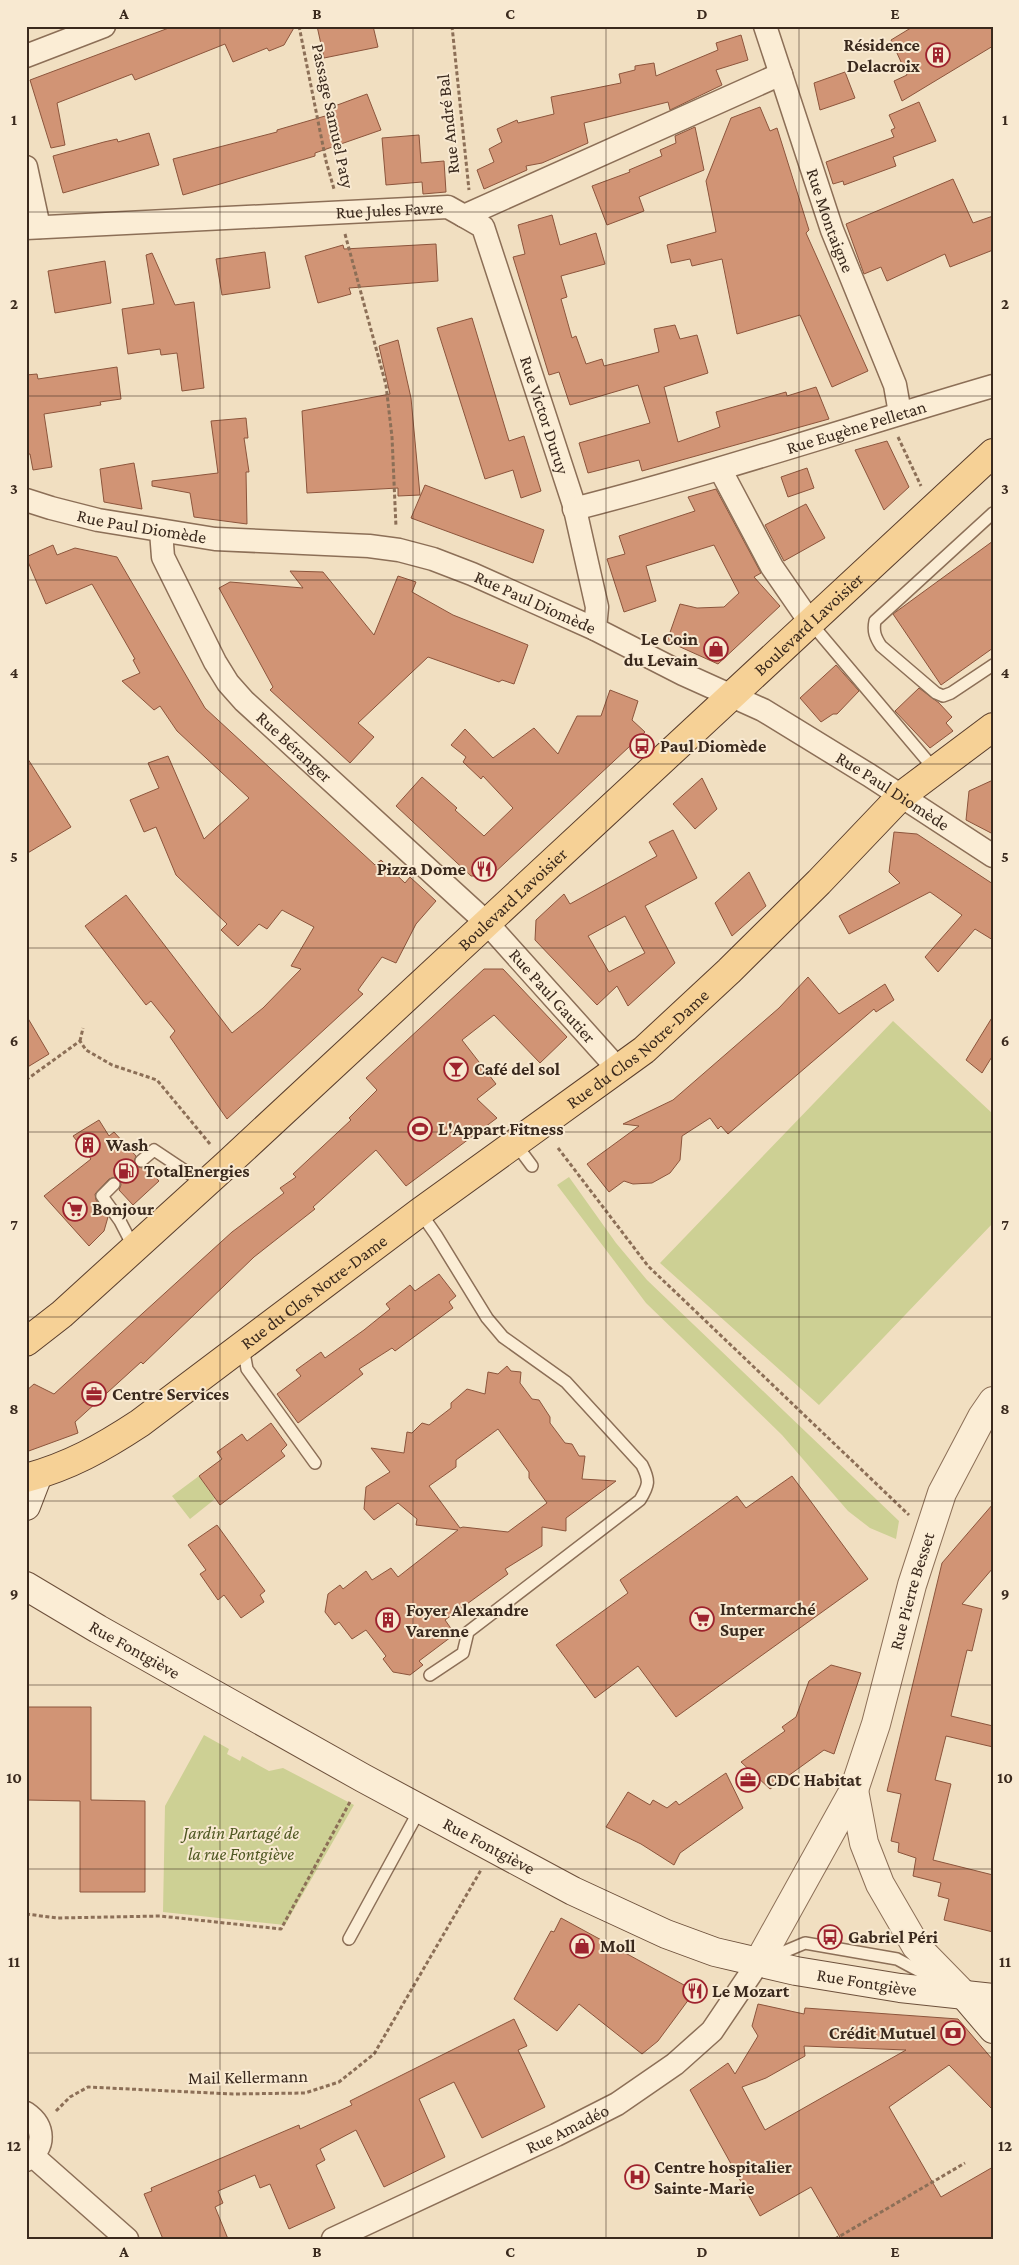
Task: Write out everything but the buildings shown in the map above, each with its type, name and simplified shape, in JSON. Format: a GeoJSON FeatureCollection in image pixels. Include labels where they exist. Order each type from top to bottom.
{"type":"FeatureCollection","features":[{"type":"Feature","properties":{"kind":"main road","name":"Boulevard Lavoisier"},"geometry":{"type":"LineString","coordinates":[[26,1342],[62,1314],[216,1173],[993,453]]}},
{"type":"Feature","properties":{"kind":"main road","name":"Rue du Clos Notre-Dame"},"geometry":{"type":"LineString","coordinates":[[32,1476],[59,1469],[101,1448],[243,1346],[420,1212],[644,1050],[729,971],[819,882],[900,796],[993,727]]}},
{"type":"Feature","properties":{"kind":"main road","name":"Rue Pierre Besset"},"geometry":{"type":"LineString","coordinates":[[758,1963],[854,1790],[876,1724],[912,1585],[942,1493],[993,1401]]}},
{"type":"Feature","properties":{"kind":"main road"},"geometry":{"type":"LineString","coordinates":[[26,1506],[32,1476]]}},
{"type":"Feature","properties":{"kind":"main road","name":"Rue Fontgiève"},"geometry":{"type":"LineString","coordinates":[[26,1586],[106,1634],[363,1778],[421,1807],[573,1891],[666,1934],[715,1952],[796,1971],[892,1987],[993,1998]]}},
{"type":"Feature","properties":{"kind":"main road","name":"Rue Pierre Besset"},"geometry":{"type":"LineString","coordinates":[[854,1790],[864,1842],[880,1884],[916,1946],[964,1995],[993,2029]]}},
{"type":"Feature","properties":{"kind":"street"},"geometry":{"type":"LineString","coordinates":[[26,56],[104,26]]}},
{"type":"Feature","properties":{"kind":"street","name":"Rue Montaigne"},"geometry":{"type":"LineString","coordinates":[[766,26],[832,230],[895,384],[900,413]]}},
{"type":"Feature","properties":{"kind":"street","name":"Rue Jules Favre"},"geometry":{"type":"LineString","coordinates":[[33,227],[448,207],[464,216],[781,74]]}},
{"type":"Feature","properties":{"kind":"street"},"geometry":{"type":"LineString","coordinates":[[26,167],[33,227]]}},
{"type":"Feature","properties":{"kind":"street","name":"Rue Victor Duruy"},"geometry":{"type":"LineString","coordinates":[[464,216],[483,227],[574,508],[597,606],[595,629]]}},
{"type":"Feature","properties":{"kind":"street","name":"Rue Eugène Pelletan"},"geometry":{"type":"LineString","coordinates":[[574,508],[720,469],[993,386]]}},
{"type":"Feature","properties":{"kind":"street"},"geometry":{"type":"LineString","coordinates":[[720,469],[772,567],[810,622]]}},
{"type":"Feature","properties":{"kind":"street","name":"Rue Paul Diomède"},"geometry":{"type":"LineString","coordinates":[[26,500],[71,513],[161,531],[224,540],[368,546],[434,559],[595,629],[763,710],[993,856]]}},
{"type":"Feature","properties":{"kind":"street","name":"Rue Béranger"},"geometry":{"type":"LineString","coordinates":[[161,531],[162,557],[215,662],[228,683],[244,701],[487,923]]}},
{"type":"Feature","properties":{"kind":"street","name":"Rue Paul Gautier"},"geometry":{"type":"LineString","coordinates":[[487,923],[618,1068]]}},
{"type":"Feature","properties":{"kind":"street","name":"Rue Amadéo"},"geometry":{"type":"LineString","coordinates":[[333,2239],[556,2135],[617,2104],[675,2064],[712,2031],[758,1963]]}},
{"type":"Feature","properties":{"kind":"street"},"geometry":{"type":"LineString","coordinates":[[33,2121],[42,2138],[39,2148],[30,2158],[127,2239]]}},
{"type":"Feature","properties":{"kind":"lane"},"geometry":{"type":"LineString","coordinates":[[993,513],[875,621],[874,628],[876,638],[881,646],[936,693],[943,696],[951,694],[993,665]]}},
{"type":"Feature","properties":{"kind":"lane"},"geometry":{"type":"LineString","coordinates":[[810,622],[935,770]]}},
{"type":"Feature","properties":{"kind":"lane"},"geometry":{"type":"LineString","coordinates":[[515,1143],[532,1166]]}},
{"type":"Feature","properties":{"kind":"lane"},"geometry":{"type":"LineString","coordinates":[[140,1161],[154,1150],[190,1174],[216,1173]]}},
{"type":"Feature","properties":{"kind":"lane"},"geometry":{"type":"LineString","coordinates":[[114,1184],[102,1196],[120,1221],[134,1248]]}},
{"type":"Feature","properties":{"kind":"lane"},"geometry":{"type":"LineString","coordinates":[[420,1212],[487,1318],[503,1337],[566,1382],[642,1465],[648,1477],[647,1488],[640,1500],[468,1632],[463,1653],[430,1675]]}},
{"type":"Feature","properties":{"kind":"lane"},"geometry":{"type":"LineString","coordinates":[[243,1346],[247,1369],[314,1463]]}},
{"type":"Feature","properties":{"kind":"lane"},"geometry":{"type":"LineString","coordinates":[[349,1939],[421,1807]]}},
{"type":"Feature","properties":{"kind":"path","name":"Passage Samuel Paty"},"geometry":{"type":"LineString","coordinates":[[300,26],[326,161],[386,385],[392,437],[396,550]]}},
{"type":"Feature","properties":{"kind":"path","name":"Rue André Bal"},"geometry":{"type":"LineString","coordinates":[[452,26],[469,191],[494,203]]}},
{"type":"Feature","properties":{"kind":"path"},"geometry":{"type":"LineString","coordinates":[[900,413],[898,436],[932,509]]}},
{"type":"Feature","properties":{"kind":"path"},"geometry":{"type":"LineString","coordinates":[[26,1080],[80,1041],[83,1028]]}},
{"type":"Feature","properties":{"kind":"path"},"geometry":{"type":"LineString","coordinates":[[80,1041],[86,1050],[112,1066],[157,1080],[190,1118],[216,1173]]}},
{"type":"Feature","properties":{"kind":"path"},"geometry":{"type":"LineString","coordinates":[[558,1148],[648,1266],[929,1534]]}},
{"type":"Feature","properties":{"kind":"path"},"geometry":{"type":"LineString","coordinates":[[26,1914],[57,1918],[160,1916],[281,1929],[363,1778]]}},
{"type":"Feature","properties":{"kind":"path","name":"Mail Kellermann"},"geometry":{"type":"LineString","coordinates":[[33,2121],[70,2097],[88,2088],[234,2094],[305,2093],[339,2082],[374,2054],[494,1848]]}},
{"type":"Feature","properties":{"kind":"path"},"geometry":{"type":"LineString","coordinates":[[835,2239],[965,2163]]}},
{"type":"Feature","properties":{"kind":"green space"},"geometry":{"type":"Polygon","coordinates":[[[893,1021],[993,1114],[993,1223],[819,1405],[660,1263],[893,1021]]]}},
{"type":"Feature","properties":{"kind":"green space"},"geometry":{"type":"Polygon","coordinates":[[[569,1177],[616,1243],[647,1280],[899,1521],[896,1539],[870,1528],[848,1511],[782,1435],[646,1303],[557,1185],[569,1177]]]}},
{"type":"Feature","properties":{"kind":"green space"},"geometry":{"type":"Polygon","coordinates":[[[199,1476],[215,1499],[190,1519],[172,1496],[199,1476]]]}},
{"type":"Feature","properties":{"kind":"green space","name":"Jardin Partagé de la rue Fontgiève"},"geometry":{"type":"Polygon","coordinates":[[[204,1735],[229,1749],[227,1754],[240,1761],[242,1756],[269,1771],[283,1768],[354,1805],[285,1925],[163,1912],[165,1806],[204,1735]]]}},
{"type":"Feature","properties":{"kind":"place","name":"Résidence Delacroix"},"geometry":{"type":"Point","coordinates":[938,55]}},
{"type":"Feature","properties":{"kind":"place","name":"Le Coin du Levain"},"geometry":{"type":"Point","coordinates":[716,649]}},
{"type":"Feature","properties":{"kind":"place","name":"Paul Diomède"},"geometry":{"type":"Point","coordinates":[642,746]}},
{"type":"Feature","properties":{"kind":"place","name":"Pizza Dome"},"geometry":{"type":"Point","coordinates":[484,869]}},
{"type":"Feature","properties":{"kind":"place","name":"Café del sol"},"geometry":{"type":"Point","coordinates":[456,1069]}},
{"type":"Feature","properties":{"kind":"place","name":"L'Appart Fitness"},"geometry":{"type":"Point","coordinates":[420,1129]}},
{"type":"Feature","properties":{"kind":"place","name":"Wash"},"geometry":{"type":"Point","coordinates":[88,1145]}},
{"type":"Feature","properties":{"kind":"place","name":"TotalEnergies"},"geometry":{"type":"Point","coordinates":[126,1171]}},
{"type":"Feature","properties":{"kind":"place","name":"Bonjour"},"geometry":{"type":"Point","coordinates":[75,1209]}},
{"type":"Feature","properties":{"kind":"place","name":"Centre Services"},"geometry":{"type":"Point","coordinates":[94,1394]}},
{"type":"Feature","properties":{"kind":"place","name":"Intermarché Super"},"geometry":{"type":"Point","coordinates":[702,1619]}},
{"type":"Feature","properties":{"kind":"place","name":"Foyer Alexandre Varenne"},"geometry":{"type":"Point","coordinates":[388,1620]}},
{"type":"Feature","properties":{"kind":"place","name":"CDC Habitat"},"geometry":{"type":"Point","coordinates":[748,1780]}},
{"type":"Feature","properties":{"kind":"place","name":"Gabriel Péri"},"geometry":{"type":"Point","coordinates":[830,1937]}},
{"type":"Feature","properties":{"kind":"place","name":"Moll"},"geometry":{"type":"Point","coordinates":[582,1946]}},
{"type":"Feature","properties":{"kind":"place","name":"Le Mozart"},"geometry":{"type":"Point","coordinates":[695,1991]}},
{"type":"Feature","properties":{"kind":"place","name":"Crédit Mutuel"},"geometry":{"type":"Point","coordinates":[953,2033]}},
{"type":"Feature","properties":{"kind":"place","name":"Centre hospitalier Sainte-Marie"},"geometry":{"type":"Point","coordinates":[637,2177]}}]}
